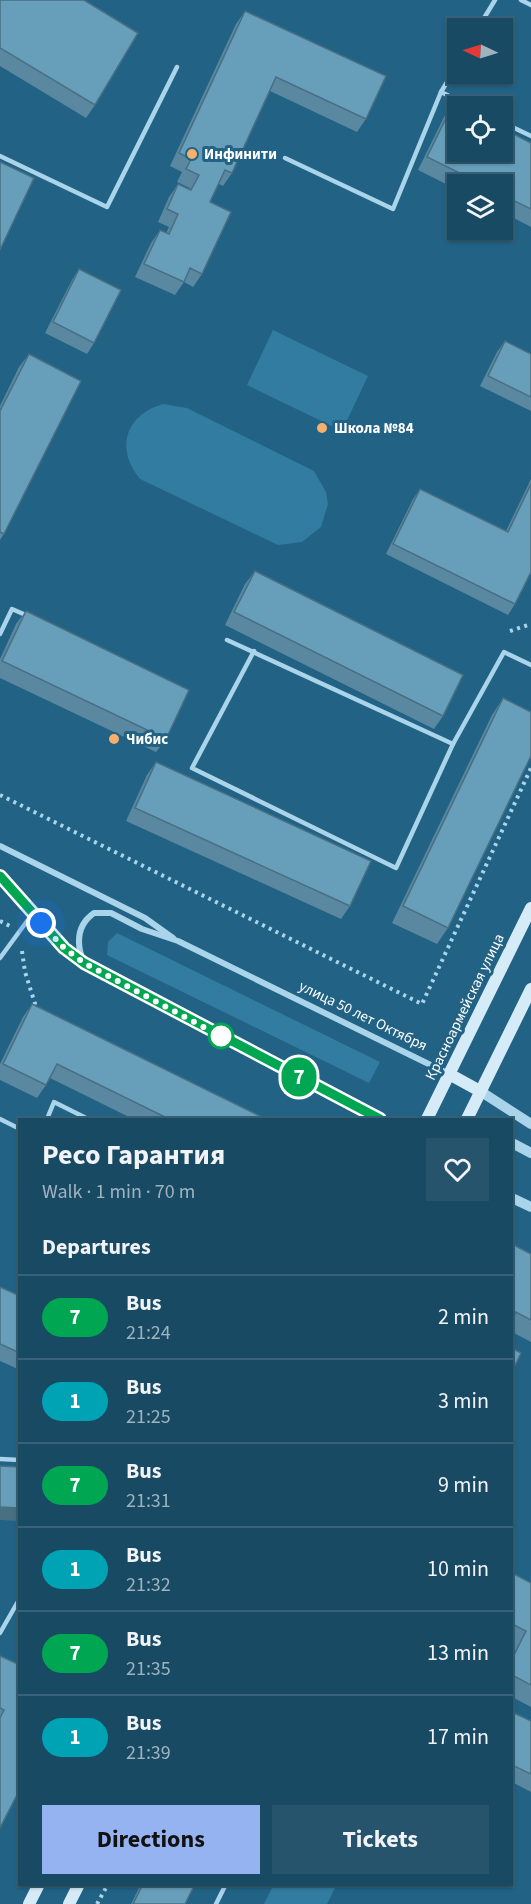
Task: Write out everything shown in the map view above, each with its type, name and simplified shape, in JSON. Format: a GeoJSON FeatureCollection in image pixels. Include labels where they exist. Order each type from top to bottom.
{"type":"FeatureCollection","features":[{"type":"Feature","properties":{"kind":"main road","name":"Красноармейская улица"},"geometry":{"type":"LineString","coordinates":[[427,1118],[531,908]]}},
{"type":"Feature","properties":{"kind":"main road"},"geometry":{"type":"LineString","coordinates":[[467,1118],[531,989]]}},
{"type":"Feature","properties":{"kind":"main road","name":"улица 50 лет Октября"},"geometry":{"type":"LineString","coordinates":[[449,1074],[480,1091]]}},
{"type":"Feature","properties":{"kind":"main road"},"geometry":{"type":"LineString","coordinates":[[29,1904],[38,1886]]}},
{"type":"Feature","properties":{"kind":"main road"},"geometry":{"type":"LineString","coordinates":[[69,1904],[78,1886]]}},
{"type":"Feature","properties":{"kind":"street","name":"улица 50 лет Октября"},"geometry":{"type":"LineString","coordinates":[[0,846],[145,918],[178,941]]}},
{"type":"Feature","properties":{"kind":"street"},"geometry":{"type":"LineString","coordinates":[[0,876],[64,948],[84,963],[378,1118]]}},
{"type":"Feature","properties":{"kind":"street","name":"улица 50 лет Октября"},"geometry":{"type":"LineString","coordinates":[[84,963],[78,938],[82,923],[94,913],[111,913],[142,929],[178,941],[449,1074]]}},
{"type":"Feature","properties":{"kind":"street","name":"улица 50 лет Октября"},"geometry":{"type":"LineString","coordinates":[[480,1091],[531,1124]]}},
{"type":"Feature","properties":{"kind":"street"},"geometry":{"type":"LineString","coordinates":[[513,1144],[531,1153]]}},
{"type":"Feature","properties":{"kind":"street"},"geometry":{"type":"LineString","coordinates":[[513,1198],[531,1207]]}},
{"type":"Feature","properties":{"kind":"lane"},"geometry":{"type":"LineString","coordinates":[[484,18],[495,0]]}},
{"type":"Feature","properties":{"kind":"lane"},"geometry":{"type":"LineString","coordinates":[[521,0],[531,5]]}},
{"type":"Feature","properties":{"kind":"lane"},"geometry":{"type":"LineString","coordinates":[[0,156],[107,207],[177,67]]}},
{"type":"Feature","properties":{"kind":"lane"},"geometry":{"type":"LineString","coordinates":[[285,158],[393,209],[447,83]]}},
{"type":"Feature","properties":{"kind":"lane"},"geometry":{"type":"LineString","coordinates":[[441,93],[448,96]]}},
{"type":"Feature","properties":{"kind":"lane"},"geometry":{"type":"LineString","coordinates":[[513,127],[531,136]]}},
{"type":"Feature","properties":{"kind":"lane"},"geometry":{"type":"LineString","coordinates":[[0,634],[12,609],[34,619]]}},
{"type":"Feature","properties":{"kind":"lane"},"geometry":{"type":"LineString","coordinates":[[227,640],[453,744]]}},
{"type":"Feature","properties":{"kind":"lane"},"geometry":{"type":"LineString","coordinates":[[254,651],[192,768],[396,868],[453,744],[504,652],[531,665]]}},
{"type":"Feature","properties":{"kind":"lane"},"geometry":{"type":"LineString","coordinates":[[0,958],[33,913]]}},
{"type":"Feature","properties":{"kind":"lane"},"geometry":{"type":"LineString","coordinates":[[47,1118],[54,1102],[86,1118]]}},
{"type":"Feature","properties":{"kind":"lane"},"geometry":{"type":"LineString","coordinates":[[0,1119],[18,1128]]}},
{"type":"Feature","properties":{"kind":"lane"},"geometry":{"type":"LineString","coordinates":[[0,1459],[18,1460]]}},
{"type":"Feature","properties":{"kind":"lane"},"geometry":{"type":"LineString","coordinates":[[0,1633],[18,1602]]}},
{"type":"Feature","properties":{"kind":"lane"},"geometry":{"type":"LineString","coordinates":[[216,1904],[225,1886]]}},
{"type":"Feature","properties":{"kind":"path"},"geometry":{"type":"LineString","coordinates":[[510,631],[531,624]]}},
{"type":"Feature","properties":{"kind":"path"},"geometry":{"type":"LineString","coordinates":[[0,795],[422,1004],[531,768]]}},
{"type":"Feature","properties":{"kind":"path"},"geometry":{"type":"LineString","coordinates":[[0,921],[20,930],[25,972],[37,1012]]}},
{"type":"Feature","properties":{"kind":"path"},"geometry":{"type":"LineString","coordinates":[[97,1904],[107,1886]]}},
{"type":"Feature","properties":{"kind":"shaded area"},"geometry":{"type":"Polygon","coordinates":[[[273,330],[368,376],[342,431],[247,385],[273,330]]]}},
{"type":"Feature","properties":{"kind":"shaded area"},"geometry":{"type":"Polygon","coordinates":[[[163,404],[187,408],[314,471],[326,492],[328,504],[321,527],[302,542],[278,545],[140,479],[132,468],[128,456],[126,445],[128,434],[140,416],[163,404]]]}},
{"type":"Feature","properties":{"kind":"shaded area"},"geometry":{"type":"Polygon","coordinates":[[[117,933],[380,1062],[369,1083],[107,955],[108,942],[117,933]]]}},
{"type":"Feature","properties":{"kind":"shaded area"},"geometry":{"type":"Polygon","coordinates":[[[273,1886],[336,1886],[327,1904],[264,1904],[273,1886]]]}},
{"type":"Feature","properties":{"kind":"building"},"geometry":{"type":"Polygon","coordinates":[[[0,0],[84,0],[138,33],[95,105],[0,48],[0,0]]]}},
{"type":"Feature","properties":{"kind":"building"},"geometry":{"type":"Polygon","coordinates":[[[245,11],[386,76],[366,119],[276,77],[232,173],[225,170],[210,202],[231,212],[202,274],[190,268],[184,282],[144,264],[160,230],[169,234],[178,214],[167,209],[178,184],[191,190],[199,175],[186,169],[191,159],[179,153],[245,11]]]}},
{"type":"Feature","properties":{"kind":"building"},"geometry":{"type":"Polygon","coordinates":[[[447,116],[447,162],[513,162],[513,134],[531,143],[531,209],[513,200],[513,174],[462,174],[427,157],[447,116]]]}},
{"type":"Feature","properties":{"kind":"building"},"geometry":{"type":"Polygon","coordinates":[[[0,162],[34,178],[0,250],[0,162]]]}},
{"type":"Feature","properties":{"kind":"building"},"geometry":{"type":"Polygon","coordinates":[[[79,269],[121,290],[94,343],[53,322],[79,269]]]}},
{"type":"Feature","properties":{"kind":"building"},"geometry":{"type":"Polygon","coordinates":[[[505,341],[531,354],[531,397],[488,376],[505,341]]]}},
{"type":"Feature","properties":{"kind":"building"},"geometry":{"type":"Polygon","coordinates":[[[29,354],[81,381],[4,534],[0,532],[0,411],[29,354]]]}},
{"type":"Feature","properties":{"kind":"building"},"geometry":{"type":"Polygon","coordinates":[[[531,484],[531,572],[515,604],[393,544],[420,489],[508,532],[531,484]]]}},
{"type":"Feature","properties":{"kind":"building"},"geometry":{"type":"Polygon","coordinates":[[[255,571],[463,675],[443,716],[234,612],[255,571]]]}},
{"type":"Feature","properties":{"kind":"building"},"geometry":{"type":"Polygon","coordinates":[[[26,611],[189,690],[166,739],[2,661],[26,611]]]}},
{"type":"Feature","properties":{"kind":"building"},"geometry":{"type":"Polygon","coordinates":[[[503,698],[531,712],[531,756],[448,928],[403,906],[503,698]]]}},
{"type":"Feature","properties":{"kind":"building"},"geometry":{"type":"Polygon","coordinates":[[[156,762],[371,861],[350,906],[135,808],[156,762]]]}},
{"type":"Feature","properties":{"kind":"building"},"geometry":{"type":"Polygon","coordinates":[[[32,1004],[264,1118],[167,1118],[57,1064],[46,1085],[3,1064],[32,1004]]]}},
{"type":"Feature","properties":{"kind":"building"},"geometry":{"type":"Polygon","coordinates":[[[513,1245],[531,1254],[531,1320],[516,1312],[513,1319],[513,1245]]]}},
{"type":"Feature","properties":{"kind":"building"},"geometry":{"type":"Polygon","coordinates":[[[0,1287],[18,1295],[18,1352],[0,1344],[0,1287]]]}},
{"type":"Feature","properties":{"kind":"building"},"geometry":{"type":"Polygon","coordinates":[[[513,1349],[521,1353],[513,1370],[513,1349]]]}},
{"type":"Feature","properties":{"kind":"building"},"geometry":{"type":"Polygon","coordinates":[[[0,1466],[18,1467],[18,1508],[0,1507],[0,1466]]]}},
{"type":"Feature","properties":{"kind":"building"},"geometry":{"type":"Polygon","coordinates":[[[513,1574],[531,1583],[531,1685],[513,1676],[513,1657],[526,1631],[513,1624],[513,1574]]]}},
{"type":"Feature","properties":{"kind":"building"},"geometry":{"type":"Polygon","coordinates":[[[0,1656],[18,1664],[18,1793],[0,1828],[0,1718],[4,1710],[0,1708],[0,1656]]]}},
{"type":"Feature","properties":{"kind":"building"},"geometry":{"type":"Polygon","coordinates":[[[513,1712],[531,1721],[531,1774],[513,1765],[513,1712]]]}},
{"type":"Feature","properties":{"kind":"building"},"geometry":{"type":"Polygon","coordinates":[[[142,1886],[194,1886],[185,1904],[133,1904],[142,1886]]]}},
{"type":"Feature","properties":{"kind":"bus line","name":"7"},"geometry":{"type":"LineString","coordinates":[[0,876],[64,948],[84,963],[378,1118]]}},
{"type":"Feature","properties":{"kind":"place","name":"Инфинити"},"geometry":{"type":"Point","coordinates":[192,154]}},
{"type":"Feature","properties":{"kind":"place","name":"Школа №84"},"geometry":{"type":"Point","coordinates":[322,428]}},
{"type":"Feature","properties":{"kind":"place","name":"Чибис"},"geometry":{"type":"Point","coordinates":[114,739]}},
{"type":"Feature","properties":{"kind":"route"},"geometry":{"type":"LineString","coordinates":[[41,923],[64,948],[84,963],[226,1039],[221,1036]]}}]}
